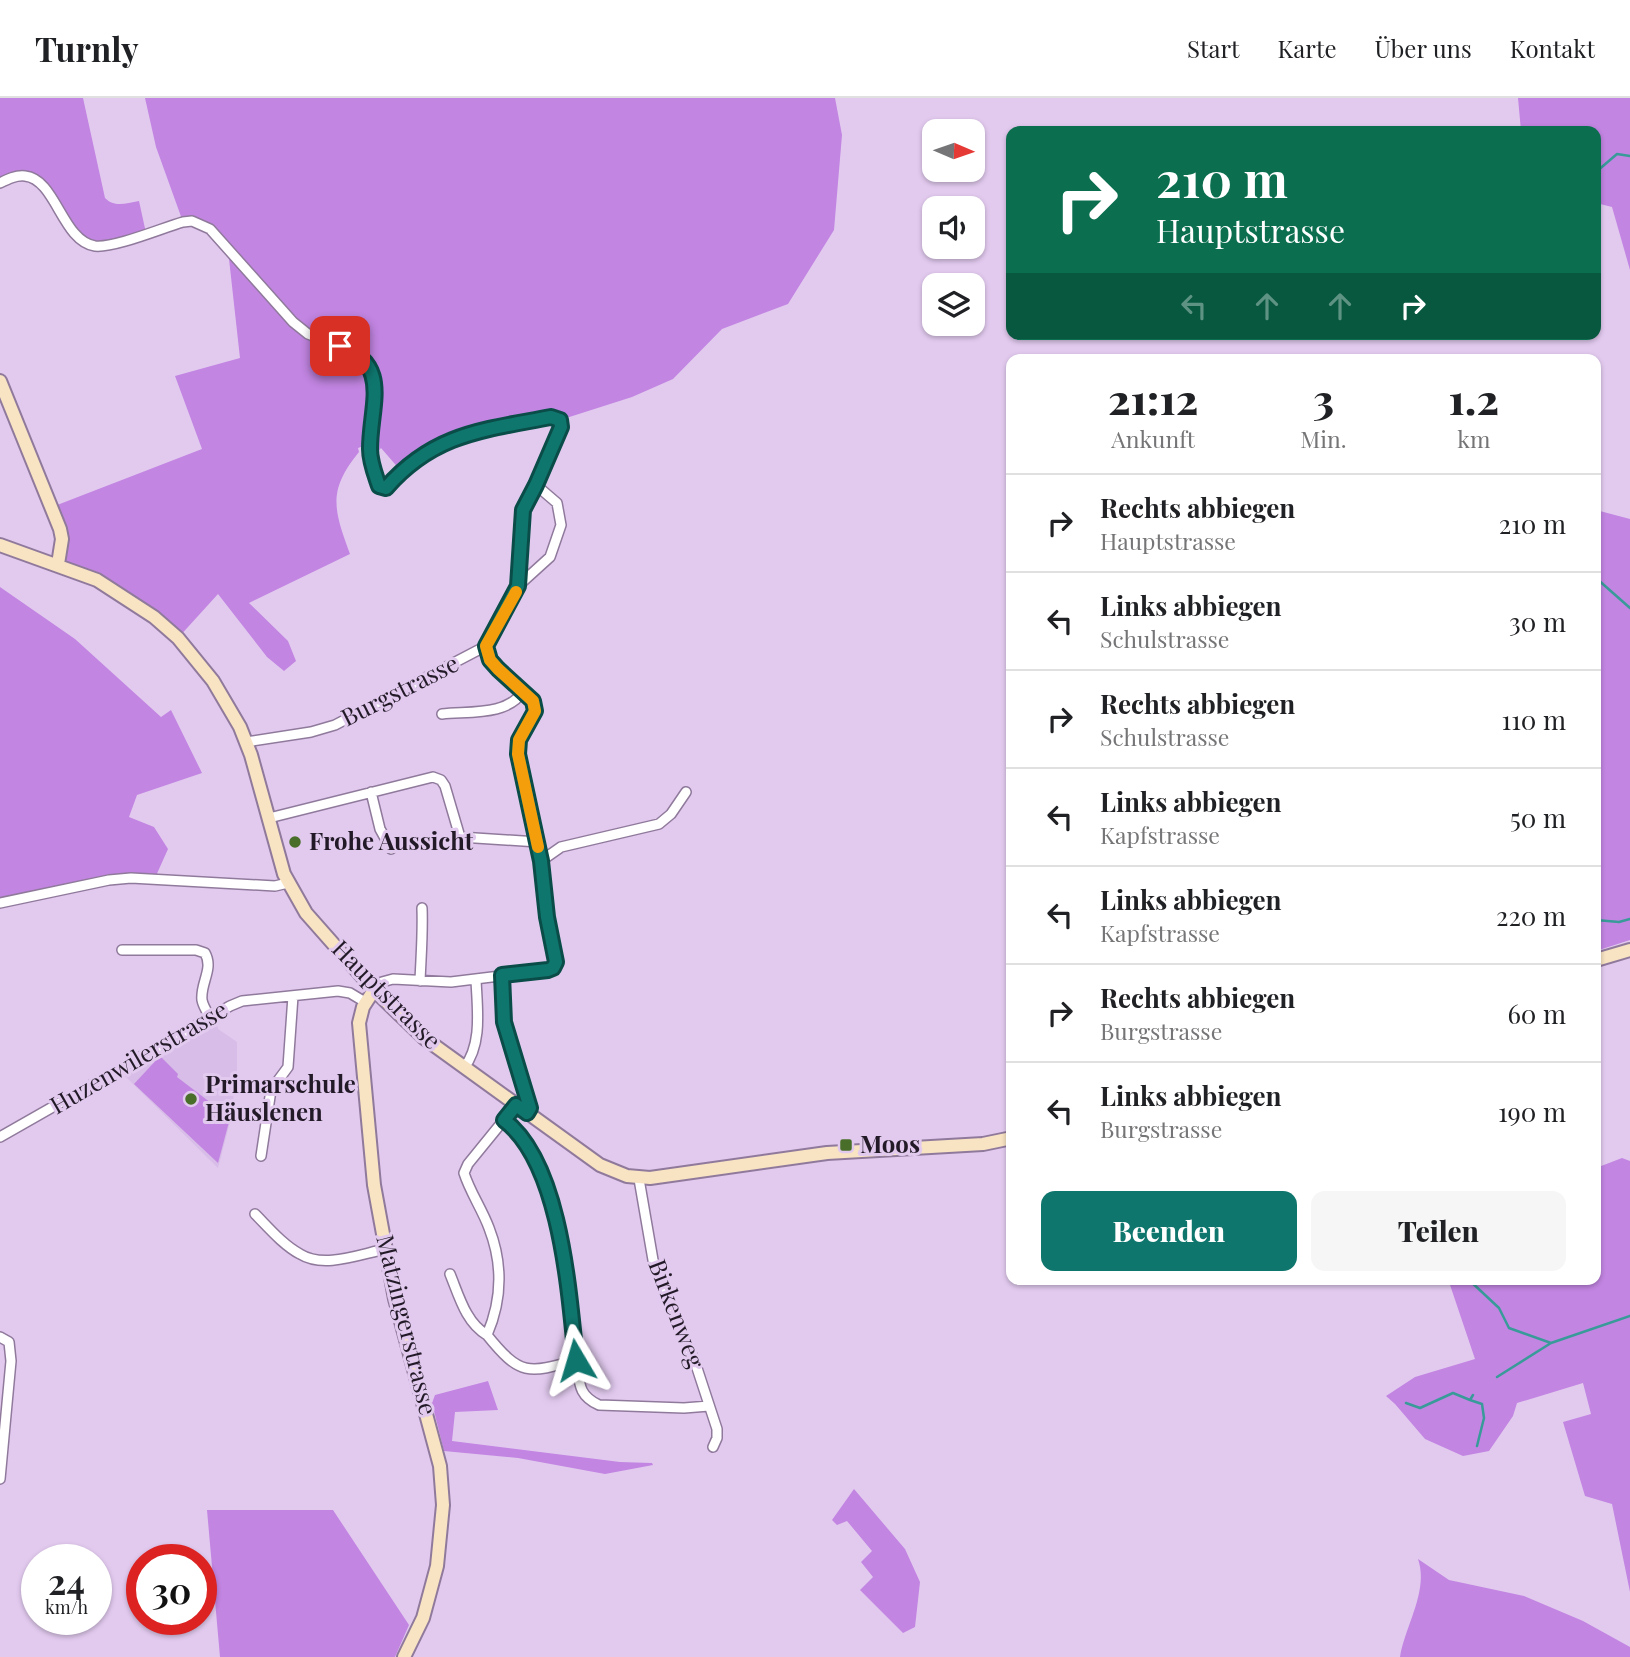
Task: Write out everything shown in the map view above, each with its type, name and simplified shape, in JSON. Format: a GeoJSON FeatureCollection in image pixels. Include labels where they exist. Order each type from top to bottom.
{"type":"FeatureCollection","features":[{"type":"Feature","properties":{"kind":"street","name":"Burgstrasse"},"geometry":{"type":"LineString","coordinates":[[0,183],[23,175],[33,177],[41,184],[75,235],[95,246],[108,245],[183,222],[202,224],[210,229],[293,323],[308,334],[355,352],[367,361],[375,379],[370,450],[379,486],[386,488],[419,456],[439,444],[474,432],[551,417],[560,420],[561,427],[523,510],[518,586],[486,646],[335,725],[311,732],[246,742]]}},
{"type":"Feature","properties":{"kind":"street"},"geometry":{"type":"LineString","coordinates":[[0,381],[60,529],[62,539],[58,564]]}},
{"type":"Feature","properties":{"kind":"street"},"geometry":{"type":"LineString","coordinates":[[518,586],[550,557],[561,525],[557,503],[536,485]]}},
{"type":"Feature","properties":{"kind":"street","name":"Hauptstrasse"},"geometry":{"type":"LineString","coordinates":[[0,545],[97,580],[125,596],[178,638],[213,681],[246,742],[288,883],[306,913],[374,990],[416,1030],[464,1068],[600,1165],[616,1173],[639,1179],[827,1153],[983,1144],[1006,1139]]}},
{"type":"Feature","properties":{"kind":"street"},"geometry":{"type":"LineString","coordinates":[[374,990],[387,980],[442,982],[476,979],[548,970],[555,965],[538,842],[518,754],[519,740],[535,711],[533,701],[490,660],[486,646]]}},
{"type":"Feature","properties":{"kind":"street"},"geometry":{"type":"LineString","coordinates":[[442,714],[501,708],[518,699],[523,691]]}},
{"type":"Feature","properties":{"kind":"street"},"geometry":{"type":"LineString","coordinates":[[269,818],[430,777],[438,778],[445,786],[460,837],[538,842]]}},
{"type":"Feature","properties":{"kind":"street"},"geometry":{"type":"LineString","coordinates":[[371,792],[380,829],[391,849]]}},
{"type":"Feature","properties":{"kind":"street"},"geometry":{"type":"LineString","coordinates":[[541,861],[561,847],[659,824],[671,814],[686,792]]}},
{"type":"Feature","properties":{"kind":"street"},"geometry":{"type":"LineString","coordinates":[[0,903],[109,880],[131,878],[275,886],[288,883]]}},
{"type":"Feature","properties":{"kind":"street"},"geometry":{"type":"LineString","coordinates":[[420,981],[422,908]]}},
{"type":"Feature","properties":{"kind":"street"},"geometry":{"type":"LineString","coordinates":[[122,950],[196,950],[205,953],[209,967],[202,1001],[210,1017]]}},
{"type":"Feature","properties":{"kind":"street"},"geometry":{"type":"LineString","coordinates":[[1601,959],[1630,950]]}},
{"type":"Feature","properties":{"kind":"street"},"geometry":{"type":"LineString","coordinates":[[502,975],[504,1022],[529,1101],[527,1113]]}},
{"type":"Feature","properties":{"kind":"street"},"geometry":{"type":"LineString","coordinates":[[464,1068],[477,1039],[476,979]]}},
{"type":"Feature","properties":{"kind":"street","name":"Matzingerstrasse"},"geometry":{"type":"LineString","coordinates":[[374,990],[365,1002],[359,1023],[374,1185],[395,1298],[440,1466],[444,1514],[437,1566],[423,1618],[404,1657]]}},
{"type":"Feature","properties":{"kind":"street","name":"Huzenwilerstrasse"},"geometry":{"type":"LineString","coordinates":[[0,1137],[210,1017],[242,1002],[343,991],[365,1002]]}},
{"type":"Feature","properties":{"kind":"street"},"geometry":{"type":"LineString","coordinates":[[261,1156],[271,1090],[288,1067],[293,996]]}},
{"type":"Feature","properties":{"kind":"street"},"geometry":{"type":"LineString","coordinates":[[487,1335],[499,1301],[499,1280],[489,1228],[464,1172],[516,1105]]}},
{"type":"Feature","properties":{"kind":"street"},"geometry":{"type":"LineString","coordinates":[[504,1120],[518,1131],[525,1141],[548,1192],[557,1221],[563,1248],[581,1391],[587,1399],[599,1405],[684,1408],[709,1406]]}},
{"type":"Feature","properties":{"kind":"street","name":"Birkenweg"},"geometry":{"type":"LineString","coordinates":[[639,1179],[653,1260],[696,1365],[717,1429],[713,1447]]}},
{"type":"Feature","properties":{"kind":"street"},"geometry":{"type":"LineString","coordinates":[[255,1214],[299,1254],[313,1259],[334,1260],[386,1249]]}},
{"type":"Feature","properties":{"kind":"street"},"geometry":{"type":"LineString","coordinates":[[450,1274],[470,1320],[479,1331],[487,1335],[507,1360],[517,1367],[533,1370],[576,1360]]}},
{"type":"Feature","properties":{"kind":"street"},"geometry":{"type":"LineString","coordinates":[[0,1337],[9,1342],[11,1361],[0,1479]]}},
{"type":"Feature","properties":{"kind":"shaded area"},"geometry":{"type":"Polygon","coordinates":[[[0,98],[83,98],[105,198],[117,204],[139,201],[146,233],[108,245],[86,243],[33,177],[0,183],[0,98]]]}},
{"type":"Feature","properties":{"kind":"shaded area"},"geometry":{"type":"Polygon","coordinates":[[[145,98],[835,98],[842,135],[834,230],[788,304],[722,329],[673,379],[632,397],[560,420],[551,417],[473,432],[401,471],[381,448],[371,460],[370,450],[364,446],[358,448],[359,452],[342,478],[336,501],[340,525],[350,554],[249,603],[288,641],[296,661],[284,671],[267,657],[218,594],[178,638],[154,617],[58,564],[60,555],[52,507],[202,449],[175,376],[240,358],[228,250],[210,229],[183,222],[156,147],[145,98]]]}},
{"type":"Feature","properties":{"kind":"shaded area"},"geometry":{"type":"Polygon","coordinates":[[[1518,98],[1630,98],[1630,270],[1612,207],[1601,204],[1601,126],[1521,126],[1518,98]]]}},
{"type":"Feature","properties":{"kind":"shaded area"},"geometry":{"type":"Polygon","coordinates":[[[1601,511],[1630,519],[1630,940],[1601,949],[1601,511]]]}},
{"type":"Feature","properties":{"kind":"shaded area"},"geometry":{"type":"Polygon","coordinates":[[[0,587],[75,639],[161,717],[171,710],[202,773],[137,795],[129,817],[154,827],[168,849],[155,878],[131,878],[0,903],[0,587]]]}},
{"type":"Feature","properties":{"kind":"shaded area","name":"Primarschule Häuslenen"},"geometry":{"type":"Polygon","coordinates":[[[216,1019],[218,1029],[237,1042],[237,1071],[230,1122],[218,1168],[125,1076],[124,1070],[216,1019]]]}},
{"type":"Feature","properties":{"kind":"shaded area"},"geometry":{"type":"Polygon","coordinates":[[[160,1056],[178,1074],[177,1077],[211,1103],[229,1122],[218,1163],[134,1084],[160,1056]]]}},
{"type":"Feature","properties":{"kind":"shaded area"},"geometry":{"type":"Polygon","coordinates":[[[1622,1158],[1630,1161],[1630,1592],[1612,1504],[1585,1496],[1563,1422],[1591,1414],[1583,1383],[1517,1403],[1513,1416],[1489,1451],[1463,1456],[1425,1439],[1386,1396],[1415,1377],[1475,1359],[1450,1285],[1601,1285],[1601,1166],[1622,1158]]]}},
{"type":"Feature","properties":{"kind":"shaded area"},"geometry":{"type":"Polygon","coordinates":[[[488,1381],[498,1410],[455,1412],[452,1441],[653,1465],[605,1474],[518,1458],[444,1451],[432,1403],[435,1395],[488,1381]]]}},
{"type":"Feature","properties":{"kind":"shaded area"},"geometry":{"type":"Polygon","coordinates":[[[854,1489],[905,1549],[920,1582],[915,1627],[903,1633],[860,1590],[873,1577],[861,1562],[872,1551],[847,1521],[837,1525],[832,1520],[854,1489]]]}},
{"type":"Feature","properties":{"kind":"shaded area"},"geometry":{"type":"Polygon","coordinates":[[[207,1510],[333,1510],[409,1625],[395,1657],[220,1657],[217,1544],[210,1544],[207,1510]]]}},
{"type":"Feature","properties":{"kind":"shaded area"},"geometry":{"type":"Polygon","coordinates":[[[1418,1559],[1449,1580],[1524,1596],[1583,1621],[1630,1647],[1630,1657],[1400,1657],[1421,1583],[1418,1559]]]}},
{"type":"Feature","properties":{"kind":"waterway"},"geometry":{"type":"LineString","coordinates":[[1601,168],[1617,154],[1630,156]]}},
{"type":"Feature","properties":{"kind":"waterway"},"geometry":{"type":"LineString","coordinates":[[1601,582],[1630,608]]}},
{"type":"Feature","properties":{"kind":"waterway"},"geometry":{"type":"LineString","coordinates":[[1601,920],[1619,922],[1630,919]]}},
{"type":"Feature","properties":{"kind":"waterway"},"geometry":{"type":"LineString","coordinates":[[1474,1285],[1499,1308],[1509,1328],[1551,1343],[1630,1316]]}},
{"type":"Feature","properties":{"kind":"waterway"},"geometry":{"type":"LineString","coordinates":[[1497,1377],[1551,1343]]}},
{"type":"Feature","properties":{"kind":"waterway"},"geometry":{"type":"LineString","coordinates":[[1406,1403],[1420,1408],[1453,1393],[1470,1400]]}},
{"type":"Feature","properties":{"kind":"waterway"},"geometry":{"type":"LineString","coordinates":[[1473,1395],[1470,1400],[1482,1404],[1484,1418],[1477,1446]]}},
{"type":"Feature","properties":{"kind":"slow traffic"},"geometry":{"type":"LineString","coordinates":[[516,592],[486,646],[490,660],[533,701],[535,711],[519,740],[518,754],[538,847]]}},
{"type":"Feature","properties":{"kind":"place","name":"Frohe Aussicht"},"geometry":{"type":"Point","coordinates":[295,842]}},
{"type":"Feature","properties":{"kind":"place","name":"Primarschule Häuslenen"},"geometry":{"type":"Point","coordinates":[191,1099]}},
{"type":"Feature","properties":{"kind":"place","name":"Moos"},"geometry":{"type":"Point","coordinates":[846,1145]}},
{"type":"Feature","properties":{"kind":"route"},"geometry":{"type":"LineString","coordinates":[[340,346],[367,361],[375,379],[370,450],[379,486],[386,488],[419,456],[439,444],[474,432],[551,417],[560,420],[561,427],[523,510],[518,586],[486,646],[490,660],[533,701],[535,711],[519,740],[518,754],[538,842],[547,917],[556,962],[553,968],[548,970],[502,975],[504,1022],[530,1108],[527,1113],[516,1105],[504,1120],[518,1131],[525,1141],[548,1192],[557,1221],[563,1248],[576,1360]]}}]}
